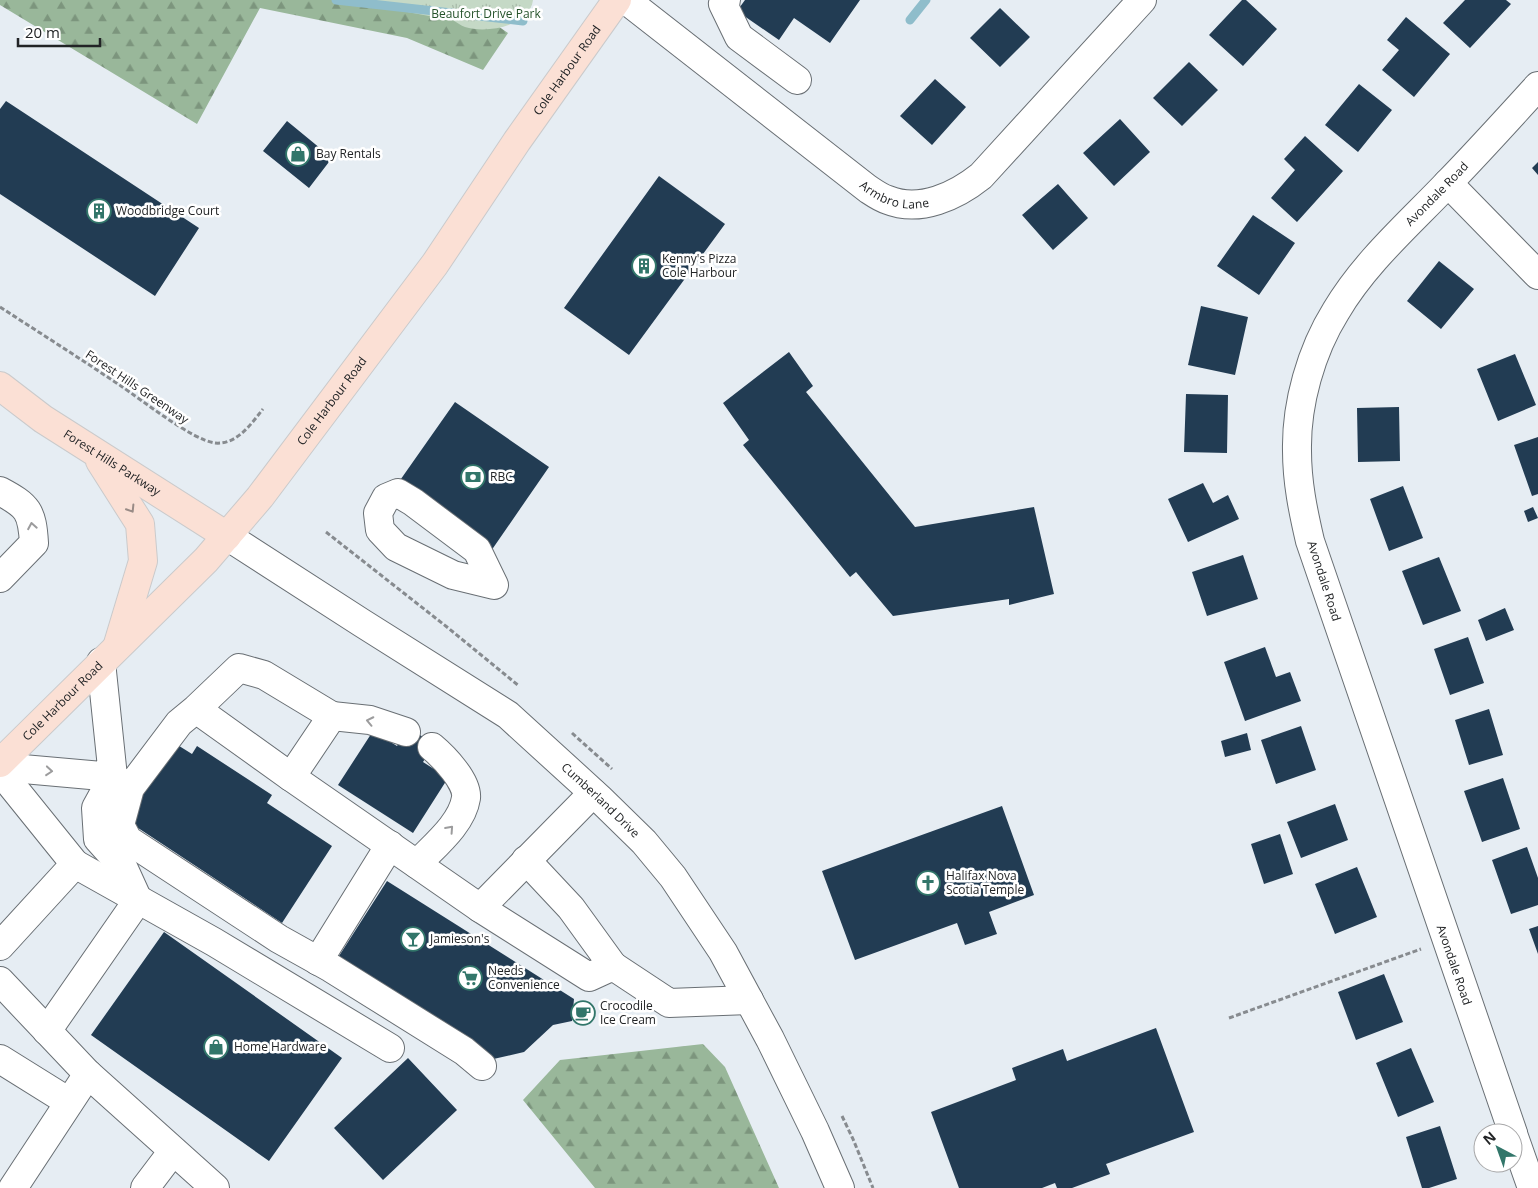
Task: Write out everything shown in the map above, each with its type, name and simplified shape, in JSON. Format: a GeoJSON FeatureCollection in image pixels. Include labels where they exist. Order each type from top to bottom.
{"type":"FeatureCollection","features":[{"type":"Feature","properties":{"kind":"main road","name":"Cole Harbour Road"},"geometry":{"type":"LineString","coordinates":[[0,765],[109,654],[206,560],[260,497],[435,264],[512,148],[617,0]]}},
{"type":"Feature","properties":{"kind":"main road","name":"Forest Hills Parkway"},"geometry":{"type":"LineString","coordinates":[[0,386],[43,419],[227,536]]}},
{"type":"Feature","properties":{"kind":"main road"},"geometry":{"type":"LineString","coordinates":[[95,453],[140,524],[143,561],[109,654]]}},
{"type":"Feature","properties":{"kind":"street","name":"Armbro Lane"},"geometry":{"type":"LineString","coordinates":[[626,0],[868,189],[888,200],[913,204],[933,202],[952,196],[969,186],[1142,0]]}},
{"type":"Feature","properties":{"kind":"street"},"geometry":{"type":"LineString","coordinates":[[726,0],[723,4],[739,37],[797,80]]}},
{"type":"Feature","properties":{"kind":"street","name":"Avondale Road"},"geometry":{"type":"LineString","coordinates":[[1509,1123],[1310,541],[1301,500],[1297,451],[1299,420],[1307,382],[1319,345],[1336,311],[1367,268],[1399,232],[1448,183],[1538,86]]}},
{"type":"Feature","properties":{"kind":"street"},"geometry":{"type":"LineString","coordinates":[[1448,183],[1538,275]]}},
{"type":"Feature","properties":{"kind":"street"},"geometry":{"type":"LineString","coordinates":[[0,491],[22,504],[33,521],[34,543],[0,578]]}},
{"type":"Feature","properties":{"kind":"street","name":"Cumberland Drive"},"geometry":{"type":"LineString","coordinates":[[227,536],[362,624],[508,715],[644,842],[673,877],[723,952],[815,1131],[840,1188]]}},
{"type":"Feature","properties":{"kind":"street"},"geometry":{"type":"LineString","coordinates":[[109,654],[121,783],[120,825],[128,840],[279,939],[464,1051],[482,1066]]}},
{"type":"Feature","properties":{"kind":"street"},"geometry":{"type":"LineString","coordinates":[[138,900],[123,867],[98,838],[96,808],[178,723],[196,709],[239,668],[264,675],[332,716],[370,720],[406,732]]}},
{"type":"Feature","properties":{"kind":"street"},"geometry":{"type":"LineString","coordinates":[[196,709],[480,908],[590,977],[613,966]]}},
{"type":"Feature","properties":{"kind":"street"},"geometry":{"type":"LineString","coordinates":[[291,777],[332,716]]}},
{"type":"Feature","properties":{"kind":"street"},"geometry":{"type":"LineString","coordinates":[[417,864],[455,824],[466,798],[462,782],[442,755],[432,747]]}},
{"type":"Feature","properties":{"kind":"street"},"geometry":{"type":"LineString","coordinates":[[0,765],[121,783]]}},
{"type":"Feature","properties":{"kind":"street"},"geometry":{"type":"LineString","coordinates":[[0,771],[75,864],[214,942],[390,1048]]}},
{"type":"Feature","properties":{"kind":"street"},"geometry":{"type":"LineString","coordinates":[[480,908],[593,793]]}},
{"type":"Feature","properties":{"kind":"street"},"geometry":{"type":"LineString","coordinates":[[318,961],[390,845]]}},
{"type":"Feature","properties":{"kind":"street"},"geometry":{"type":"LineString","coordinates":[[526,860],[571,908],[613,966],[670,1003],[749,1000]]}},
{"type":"Feature","properties":{"kind":"street"},"geometry":{"type":"LineString","coordinates":[[0,946],[75,864]]}},
{"type":"Feature","properties":{"kind":"street"},"geometry":{"type":"LineString","coordinates":[[47,1031],[138,900]]}},
{"type":"Feature","properties":{"kind":"street"},"geometry":{"type":"LineString","coordinates":[[0,981],[88,1074],[215,1188]]}},
{"type":"Feature","properties":{"kind":"street"},"geometry":{"type":"LineString","coordinates":[[0,1059],[69,1102]]}},
{"type":"Feature","properties":{"kind":"street"},"geometry":{"type":"LineString","coordinates":[[13,1188],[88,1074]]}},
{"type":"Feature","properties":{"kind":"street"},"geometry":{"type":"LineString","coordinates":[[145,1188],[173,1151]]}},
{"type":"Feature","properties":{"kind":"street","name":"Avondale Road"},"geometry":{"type":"LineString","coordinates":[[1523,1162],[1532,1188]]}},
{"type":"Feature","properties":{"kind":"path","name":"Forest Hills Greenway"},"geometry":{"type":"LineString","coordinates":[[0,307],[122,386],[187,431],[202,438],[215,443],[229,442],[246,430],[263,409]]}},
{"type":"Feature","properties":{"kind":"path"},"geometry":{"type":"LineString","coordinates":[[1229,1018],[1446,940]]}},
{"type":"Feature","properties":{"kind":"green space"},"geometry":{"type":"Polygon","coordinates":[[[0,0],[460,0],[508,33],[483,70],[407,38],[260,8],[197,124],[0,5],[0,0]]]}},
{"type":"Feature","properties":{"kind":"green space","name":"Beaufort Drive Park"},"geometry":{"type":"Polygon","coordinates":[[[371,0],[533,0],[530,9],[516,22],[495,28],[474,29],[459,24],[442,13],[429,16],[397,10],[371,0]]]}},
{"type":"Feature","properties":{"kind":"green space"},"geometry":{"type":"Polygon","coordinates":[[[703,1044],[725,1067],[779,1188],[595,1188],[523,1100],[560,1060],[703,1044]]]}},
{"type":"Feature","properties":{"kind":"building"},"geometry":{"type":"Polygon","coordinates":[[[745,0],[860,0],[830,43],[794,18],[779,40],[737,11],[745,0]]]}},
{"type":"Feature","properties":{"kind":"building"},"geometry":{"type":"Polygon","coordinates":[[[1242,0],[1246,0],[1277,29],[1243,66],[1209,35],[1242,0]]]}},
{"type":"Feature","properties":{"kind":"building"},"geometry":{"type":"Polygon","coordinates":[[[1465,0],[1506,0],[1511,4],[1470,48],[1443,23],[1465,0]]]}},
{"type":"Feature","properties":{"kind":"building"},"geometry":{"type":"Polygon","coordinates":[[[1000,8],[1030,37],[1000,67],[970,38],[1000,8]]]}},
{"type":"Feature","properties":{"kind":"building"},"geometry":{"type":"Polygon","coordinates":[[[1406,17],[1450,54],[1414,97],[1382,70],[1399,50],[1387,40],[1406,17]]]}},
{"type":"Feature","properties":{"kind":"building"},"geometry":{"type":"Polygon","coordinates":[[[1189,62],[1218,90],[1182,126],[1153,98],[1189,62]]]}},
{"type":"Feature","properties":{"kind":"building"},"geometry":{"type":"Polygon","coordinates":[[[935,79],[966,107],[932,145],[900,116],[935,79]]]}},
{"type":"Feature","properties":{"kind":"building"},"geometry":{"type":"Polygon","coordinates":[[[1359,84],[1392,110],[1358,152],[1325,125],[1359,84]]]}},
{"type":"Feature","properties":{"kind":"building","name":"Woodbridge Court"},"geometry":{"type":"Polygon","coordinates":[[[6,101],[199,228],[155,296],[0,194],[0,109],[6,101]]]}},
{"type":"Feature","properties":{"kind":"building"},"geometry":{"type":"Polygon","coordinates":[[[1120,119],[1150,152],[1114,186],[1083,153],[1120,119]]]}},
{"type":"Feature","properties":{"kind":"building","name":"Bay Rentals"},"geometry":{"type":"Polygon","coordinates":[[[287,121],[332,158],[309,188],[263,151],[287,121]]]}},
{"type":"Feature","properties":{"kind":"building"},"geometry":{"type":"Polygon","coordinates":[[[1305,136],[1343,171],[1297,222],[1271,198],[1295,170],[1284,159],[1305,136]]]}},
{"type":"Feature","properties":{"kind":"building"},"geometry":{"type":"Polygon","coordinates":[[[1538,162],[1538,175],[1532,168],[1538,162]]]}},
{"type":"Feature","properties":{"kind":"building","name":"Kenny's Pizza Cole Harbour"},"geometry":{"type":"Polygon","coordinates":[[[659,176],[725,224],[629,355],[564,308],[659,176]]]}},
{"type":"Feature","properties":{"kind":"building"},"geometry":{"type":"Polygon","coordinates":[[[1058,184],[1088,218],[1053,250],[1022,215],[1058,184]]]}},
{"type":"Feature","properties":{"kind":"building"},"geometry":{"type":"Polygon","coordinates":[[[1253,215],[1295,243],[1259,295],[1217,266],[1253,215]]]}},
{"type":"Feature","properties":{"kind":"building"},"geometry":{"type":"Polygon","coordinates":[[[1439,261],[1474,289],[1441,329],[1407,301],[1439,261]]]}},
{"type":"Feature","properties":{"kind":"building"},"geometry":{"type":"Polygon","coordinates":[[[1201,306],[1248,317],[1235,375],[1188,365],[1201,306]]]}},
{"type":"Feature","properties":{"kind":"building"},"geometry":{"type":"Polygon","coordinates":[[[789,352],[813,386],[806,392],[915,527],[1034,507],[1054,594],[1009,605],[1009,599],[893,616],[856,572],[850,577],[743,445],[749,440],[723,403],[789,352]]]}},
{"type":"Feature","properties":{"kind":"building"},"geometry":{"type":"Polygon","coordinates":[[[1515,354],[1536,405],[1498,421],[1477,369],[1515,354]]]}},
{"type":"Feature","properties":{"kind":"building"},"geometry":{"type":"Polygon","coordinates":[[[1186,394],[1228,395],[1227,453],[1184,452],[1186,394]]]}},
{"type":"Feature","properties":{"kind":"building","name":"RBC"},"geometry":{"type":"Polygon","coordinates":[[[455,402],[549,467],[491,551],[396,486],[455,402]]]}},
{"type":"Feature","properties":{"kind":"building"},"geometry":{"type":"Polygon","coordinates":[[[1399,407],[1400,461],[1358,462],[1357,408],[1399,407]]]}},
{"type":"Feature","properties":{"kind":"building"},"geometry":{"type":"Polygon","coordinates":[[[1538,437],[1538,494],[1532,496],[1514,445],[1538,437]]]}},
{"type":"Feature","properties":{"kind":"building"},"geometry":{"type":"Polygon","coordinates":[[[1203,483],[1213,503],[1228,495],[1239,519],[1188,542],[1168,499],[1203,483]]]}},
{"type":"Feature","properties":{"kind":"building"},"geometry":{"type":"Polygon","coordinates":[[[1403,486],[1423,538],[1389,551],[1370,499],[1403,486]]]}},
{"type":"Feature","properties":{"kind":"building"},"geometry":{"type":"Polygon","coordinates":[[[1533,507],[1538,518],[1528,522],[1524,511],[1533,507]]]}},
{"type":"Feature","properties":{"kind":"building"},"geometry":{"type":"Polygon","coordinates":[[[1243,555],[1258,599],[1207,616],[1192,572],[1243,555]]]}},
{"type":"Feature","properties":{"kind":"building"},"geometry":{"type":"Polygon","coordinates":[[[1439,557],[1461,611],[1423,625],[1402,571],[1439,557]]]}},
{"type":"Feature","properties":{"kind":"building"},"geometry":{"type":"Polygon","coordinates":[[[1505,608],[1514,630],[1486,641],[1478,620],[1505,608]]]}},
{"type":"Feature","properties":{"kind":"building"},"geometry":{"type":"Polygon","coordinates":[[[1468,637],[1484,683],[1450,695],[1434,649],[1468,637]]]}},
{"type":"Feature","properties":{"kind":"building"},"geometry":{"type":"Polygon","coordinates":[[[1265,647],[1276,677],[1290,672],[1301,701],[1245,721],[1224,662],[1265,647]]]}},
{"type":"Feature","properties":{"kind":"building"},"geometry":{"type":"Polygon","coordinates":[[[1489,709],[1503,755],[1469,765],[1455,720],[1489,709]]]}},
{"type":"Feature","properties":{"kind":"building"},"geometry":{"type":"Polygon","coordinates":[[[1301,726],[1316,770],[1276,784],[1261,740],[1301,726]]]}},
{"type":"Feature","properties":{"kind":"building"},"geometry":{"type":"Polygon","coordinates":[[[409,728],[434,744],[423,762],[448,778],[413,833],[338,785],[373,731],[397,746],[409,728]]]}},
{"type":"Feature","properties":{"kind":"building"},"geometry":{"type":"Polygon","coordinates":[[[1247,733],[1251,750],[1225,757],[1221,741],[1247,733]]]}},
{"type":"Feature","properties":{"kind":"building"},"geometry":{"type":"Polygon","coordinates":[[[176,744],[192,754],[197,746],[272,795],[267,803],[332,846],[282,923],[126,820],[176,744]]]}},
{"type":"Feature","properties":{"kind":"building"},"geometry":{"type":"Polygon","coordinates":[[[1503,778],[1520,829],[1482,842],[1464,791],[1503,778]]]}},
{"type":"Feature","properties":{"kind":"building"},"geometry":{"type":"Polygon","coordinates":[[[1335,804],[1348,840],[1301,858],[1287,822],[1335,804]]]}},
{"type":"Feature","properties":{"kind":"building","name":"Halifax Nova Scotia Temple"},"geometry":{"type":"Polygon","coordinates":[[[1002,806],[1034,895],[989,912],[997,934],[965,945],[957,923],[855,960],[822,871],[1002,806]]]}},
{"type":"Feature","properties":{"kind":"building"},"geometry":{"type":"Polygon","coordinates":[[[1280,834],[1293,874],[1264,884],[1251,844],[1280,834]]]}},
{"type":"Feature","properties":{"kind":"building"},"geometry":{"type":"Polygon","coordinates":[[[1527,847],[1538,878],[1538,905],[1511,914],[1492,860],[1527,847]]]}},
{"type":"Feature","properties":{"kind":"building"},"geometry":{"type":"Polygon","coordinates":[[[1357,867],[1377,917],[1335,934],[1315,884],[1357,867]]]}},
{"type":"Feature","properties":{"kind":"building"},"geometry":{"type":"Polygon","coordinates":[[[387,881],[574,999],[572,1021],[553,1025],[524,1052],[489,1060],[339,956],[387,881]]]}},
{"type":"Feature","properties":{"kind":"building"},"geometry":{"type":"Polygon","coordinates":[[[1538,926],[1538,954],[1529,929],[1538,926]]]}},
{"type":"Feature","properties":{"kind":"building","name":"Home Hardware"},"geometry":{"type":"Polygon","coordinates":[[[164,932],[342,1058],[269,1161],[91,1035],[164,932]]]}},
{"type":"Feature","properties":{"kind":"building"},"geometry":{"type":"Polygon","coordinates":[[[1384,974],[1403,1022],[1356,1040],[1338,992],[1384,974]]]}},
{"type":"Feature","properties":{"kind":"building"},"geometry":{"type":"Polygon","coordinates":[[[1156,1028],[1194,1132],[1106,1164],[1110,1174],[1072,1188],[1057,1188],[1055,1183],[1042,1188],[959,1188],[931,1112],[1016,1080],[1012,1068],[1063,1049],[1067,1061],[1156,1028]]]}},
{"type":"Feature","properties":{"kind":"building"},"geometry":{"type":"Polygon","coordinates":[[[1411,1048],[1434,1102],[1398,1117],[1376,1063],[1411,1048]]]}},
{"type":"Feature","properties":{"kind":"building"},"geometry":{"type":"Polygon","coordinates":[[[408,1058],[457,1110],[383,1180],[334,1128],[408,1058]]]}},
{"type":"Feature","properties":{"kind":"building"},"geometry":{"type":"Polygon","coordinates":[[[1440,1126],[1457,1179],[1429,1188],[1422,1188],[1406,1137],[1440,1126]]]}},
{"type":"Feature","properties":{"kind":"waterway"},"geometry":{"type":"LineString","coordinates":[[336,0],[523,21]]}},
{"type":"Feature","properties":{"kind":"waterway"},"geometry":{"type":"LineString","coordinates":[[910,20],[926,0]]}},
{"type":"Feature","properties":{"kind":"place","name":"Bay Rentals"},"geometry":{"type":"Point","coordinates":[298,154]}},
{"type":"Feature","properties":{"kind":"place","name":"Woodbridge Court"},"geometry":{"type":"Point","coordinates":[99,211]}},
{"type":"Feature","properties":{"kind":"place","name":"Kenny's Pizza Cole Harbour"},"geometry":{"type":"Point","coordinates":[644,266]}},
{"type":"Feature","properties":{"kind":"place","name":"RBC"},"geometry":{"type":"Point","coordinates":[473,477]}},
{"type":"Feature","properties":{"kind":"place","name":"Halifax Nova Scotia Temple"},"geometry":{"type":"Point","coordinates":[928,883]}},
{"type":"Feature","properties":{"kind":"place","name":"Jamieson's"},"geometry":{"type":"Point","coordinates":[413,939]}},
{"type":"Feature","properties":{"kind":"place","name":"Needs Convenience"},"geometry":{"type":"Point","coordinates":[470,978]}},
{"type":"Feature","properties":{"kind":"place","name":"Crocodile Ice Cream"},"geometry":{"type":"Point","coordinates":[583,1013]}},
{"type":"Feature","properties":{"kind":"place","name":"Home Hardware"},"geometry":{"type":"Point","coordinates":[216,1047]}}]}
